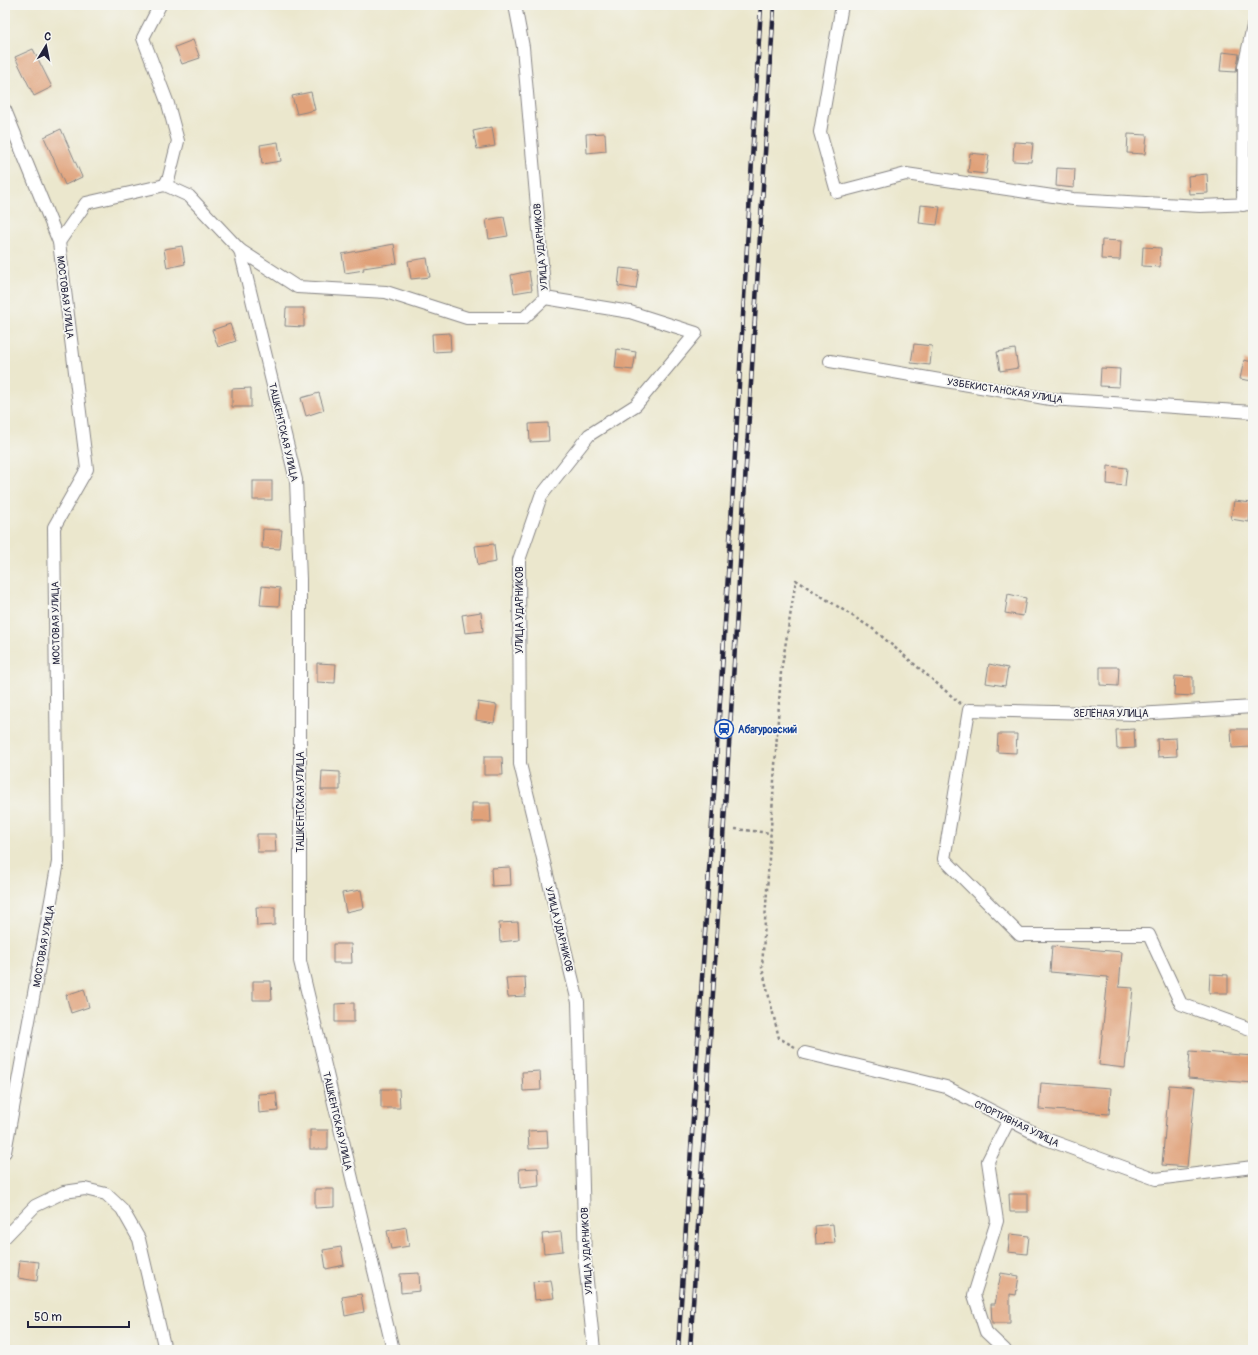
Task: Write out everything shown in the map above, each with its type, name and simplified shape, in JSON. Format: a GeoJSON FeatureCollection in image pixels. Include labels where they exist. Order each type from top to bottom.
{"type":"FeatureCollection","features":[{"type":"Feature","properties":{"kind":"street"},"geometry":{"type":"LineString","coordinates":[[160,5],[143,38],[168,104],[178,141],[169,177],[165,185]]}},
{"type":"Feature","properties":{"kind":"street","name":"УЛИЦА УДАРНИКОВ"},"geometry":{"type":"LineString","coordinates":[[515,5],[524,47],[545,298],[630,312],[696,333],[636,405],[589,435],[541,496],[519,560],[520,764],[578,1002],[585,1262],[594,1350]]}},
{"type":"Feature","properties":{"kind":"street"},"geometry":{"type":"LineString","coordinates":[[842,5],[820,132],[837,192],[906,174],[1073,199],[1200,206],[1248,205],[1244,67],[1253,26]]}},
{"type":"Feature","properties":{"kind":"street","name":"МОСТОВАЯ УЛИЦА"},"geometry":{"type":"LineString","coordinates":[[5,110],[59,242],[87,469],[54,527],[58,862],[5,1152]]}},
{"type":"Feature","properties":{"kind":"street"},"geometry":{"type":"LineString","coordinates":[[59,242],[86,203],[165,185],[189,196],[240,250],[297,287],[386,292],[467,318],[524,318],[545,298]]}},
{"type":"Feature","properties":{"kind":"street","name":"ТАШКЕНТСКАЯ УЛИЦА"},"geometry":{"type":"LineString","coordinates":[[240,250],[296,480],[300,580],[300,962],[393,1350]]}},
{"type":"Feature","properties":{"kind":"street","name":"УЗБЕКИСТАНСКАЯ УЛИЦА"},"geometry":{"type":"LineString","coordinates":[[830,361],[1050,399],[1253,412]]}},
{"type":"Feature","properties":{"kind":"street","name":"ЗЕЛЁНАЯ УЛИЦА"},"geometry":{"type":"LineString","coordinates":[[969,710],[1137,714],[1253,707]]}},
{"type":"Feature","properties":{"kind":"street"},"geometry":{"type":"LineString","coordinates":[[969,710],[944,859],[1020,936],[1149,935],[1181,1004],[1253,1030]]}},
{"type":"Feature","properties":{"kind":"street","name":"СПОРТИВНАЯ УЛИЦА"},"geometry":{"type":"LineString","coordinates":[[806,1053],[946,1088],[1046,1139],[1156,1179],[1253,1167]]}},
{"type":"Feature","properties":{"kind":"street"},"geometry":{"type":"LineString","coordinates":[[1005,1350],[986,1332],[974,1295],[997,1221],[988,1161],[1009,1120]]}},
{"type":"Feature","properties":{"kind":"street"},"geometry":{"type":"LineString","coordinates":[[5,1236],[35,1206],[64,1192],[85,1189],[106,1194],[122,1209],[138,1239],[165,1350]]}},
{"type":"Feature","properties":{"kind":"path"},"geometry":{"type":"LineString","coordinates":[[806,1053],[779,1038],[762,968],[781,672],[796,580],[872,629],[969,710]]}},
{"type":"Feature","properties":{"kind":"path"},"geometry":{"type":"LineString","coordinates":[[735,829],[771,834]]}},
{"type":"Feature","properties":{"kind":"building"},"geometry":{"type":"Polygon","coordinates":[[[193,40],[200,58],[182,64],[175,47],[193,40]]]}},
{"type":"Feature","properties":{"kind":"building"},"geometry":{"type":"Polygon","coordinates":[[[33,49],[52,87],[34,96],[15,57],[33,49]]]}},
{"type":"Feature","properties":{"kind":"building"},"geometry":{"type":"Polygon","coordinates":[[[1222,52],[1239,54],[1236,72],[1220,71],[1222,52]]]}},
{"type":"Feature","properties":{"kind":"building"},"geometry":{"type":"Polygon","coordinates":[[[311,92],[315,110],[297,114],[292,96],[311,92]]]}},
{"type":"Feature","properties":{"kind":"building"},"geometry":{"type":"Polygon","coordinates":[[[492,127],[495,146],[477,149],[473,131],[492,127]]]}},
{"type":"Feature","properties":{"kind":"building"},"geometry":{"type":"Polygon","coordinates":[[[61,129],[82,177],[65,185],[44,137],[61,129]]]}},
{"type":"Feature","properties":{"kind":"building"},"geometry":{"type":"Polygon","coordinates":[[[605,133],[606,151],[587,153],[586,134],[605,133]]]}},
{"type":"Feature","properties":{"kind":"building"},"geometry":{"type":"Polygon","coordinates":[[[1128,134],[1147,135],[1145,154],[1127,153],[1128,134]]]}},
{"type":"Feature","properties":{"kind":"building"},"geometry":{"type":"Polygon","coordinates":[[[278,142],[281,161],[262,164],[260,145],[278,142]]]}},
{"type":"Feature","properties":{"kind":"building"},"geometry":{"type":"Polygon","coordinates":[[[1014,142],[1033,143],[1031,162],[1013,161],[1014,142]]]}},
{"type":"Feature","properties":{"kind":"building"},"geometry":{"type":"Polygon","coordinates":[[[970,153],[989,155],[986,174],[968,172],[970,153]]]}},
{"type":"Feature","properties":{"kind":"building"},"geometry":{"type":"Polygon","coordinates":[[[1057,168],[1075,169],[1074,188],[1056,186],[1057,168]]]}},
{"type":"Feature","properties":{"kind":"building"},"geometry":{"type":"Polygon","coordinates":[[[1207,174],[1208,193],[1189,194],[1188,176],[1207,174]]]}},
{"type":"Feature","properties":{"kind":"building"},"geometry":{"type":"Polygon","coordinates":[[[921,205],[940,207],[937,225],[919,223],[921,205]]]}},
{"type":"Feature","properties":{"kind":"building"},"geometry":{"type":"Polygon","coordinates":[[[504,217],[508,236],[489,239],[486,220],[504,217]]]}},
{"type":"Feature","properties":{"kind":"building"},"geometry":{"type":"Polygon","coordinates":[[[1102,240],[1121,241],[1120,260],[1101,259],[1102,240]]]}},
{"type":"Feature","properties":{"kind":"building"},"geometry":{"type":"Polygon","coordinates":[[[394,244],[397,263],[363,268],[364,270],[345,273],[342,254],[394,244]]]}},
{"type":"Feature","properties":{"kind":"building"},"geometry":{"type":"Polygon","coordinates":[[[182,246],[185,264],[167,268],[164,249],[182,246]]]}},
{"type":"Feature","properties":{"kind":"building"},"geometry":{"type":"Polygon","coordinates":[[[1143,247],[1161,248],[1160,267],[1142,266],[1143,247]]]}},
{"type":"Feature","properties":{"kind":"building"},"geometry":{"type":"Polygon","coordinates":[[[427,258],[430,277],[411,279],[408,261],[427,258]]]}},
{"type":"Feature","properties":{"kind":"building"},"geometry":{"type":"Polygon","coordinates":[[[620,268],[639,270],[636,289],[618,286],[620,268]]]}},
{"type":"Feature","properties":{"kind":"building"},"geometry":{"type":"Polygon","coordinates":[[[529,271],[532,290],[514,293],[511,275],[529,271]]]}},
{"type":"Feature","properties":{"kind":"building"},"geometry":{"type":"Polygon","coordinates":[[[286,308],[304,308],[304,327],[285,326],[286,308]]]}},
{"type":"Feature","properties":{"kind":"building"},"geometry":{"type":"Polygon","coordinates":[[[230,324],[236,341],[218,347],[212,330],[230,324]]]}},
{"type":"Feature","properties":{"kind":"building"},"geometry":{"type":"Polygon","coordinates":[[[450,333],[451,351],[433,352],[432,334],[450,333]]]}},
{"type":"Feature","properties":{"kind":"building"},"geometry":{"type":"Polygon","coordinates":[[[914,344],[932,346],[930,365],[911,363],[914,344]]]}},
{"type":"Feature","properties":{"kind":"building"},"geometry":{"type":"Polygon","coordinates":[[[617,349],[636,352],[633,370],[615,368],[617,349]]]}},
{"type":"Feature","properties":{"kind":"building"},"geometry":{"type":"Polygon","coordinates":[[[1015,349],[1018,368],[1000,371],[997,352],[1015,349]]]}},
{"type":"Feature","properties":{"kind":"building"},"geometry":{"type":"Polygon","coordinates":[[[1244,360],[1253,362],[1253,381],[1240,379],[1244,360]]]}},
{"type":"Feature","properties":{"kind":"building"},"geometry":{"type":"Polygon","coordinates":[[[1101,368],[1120,369],[1119,387],[1100,386],[1101,368]]]}},
{"type":"Feature","properties":{"kind":"building"},"geometry":{"type":"Polygon","coordinates":[[[251,388],[251,407],[232,407],[232,389],[251,388]]]}},
{"type":"Feature","properties":{"kind":"building"},"geometry":{"type":"Polygon","coordinates":[[[319,393],[324,410],[306,416],[301,398],[319,393]]]}},
{"type":"Feature","properties":{"kind":"building"},"geometry":{"type":"Polygon","coordinates":[[[548,423],[549,441],[530,442],[529,424],[548,423]]]}},
{"type":"Feature","properties":{"kind":"building"},"geometry":{"type":"Polygon","coordinates":[[[1108,466],[1127,468],[1125,486],[1107,484],[1108,466]]]}},
{"type":"Feature","properties":{"kind":"building"},"geometry":{"type":"Polygon","coordinates":[[[253,481],[272,481],[272,500],[253,500],[253,481]]]}},
{"type":"Feature","properties":{"kind":"building"},"geometry":{"type":"Polygon","coordinates":[[[1234,501],[1252,503],[1249,522],[1231,519],[1234,501]]]}},
{"type":"Feature","properties":{"kind":"building"},"geometry":{"type":"Polygon","coordinates":[[[263,529],[282,530],[280,549],[262,548],[263,529]]]}},
{"type":"Feature","properties":{"kind":"building"},"geometry":{"type":"Polygon","coordinates":[[[494,544],[496,562],[478,565],[475,546],[494,544]]]}},
{"type":"Feature","properties":{"kind":"building"},"geometry":{"type":"Polygon","coordinates":[[[262,586],[280,588],[279,606],[260,605],[262,586]]]}},
{"type":"Feature","properties":{"kind":"building"},"geometry":{"type":"Polygon","coordinates":[[[1008,594],[1026,598],[1023,616],[1005,613],[1008,594]]]}},
{"type":"Feature","properties":{"kind":"building"},"geometry":{"type":"Polygon","coordinates":[[[481,612],[483,631],[465,633],[462,615],[481,612]]]}},
{"type":"Feature","properties":{"kind":"building"},"geometry":{"type":"Polygon","coordinates":[[[317,663],[336,664],[335,683],[317,682],[317,663]]]}},
{"type":"Feature","properties":{"kind":"building"},"geometry":{"type":"Polygon","coordinates":[[[989,664],[1008,668],[1005,686],[986,683],[989,664]]]}},
{"type":"Feature","properties":{"kind":"building"},"geometry":{"type":"Polygon","coordinates":[[[1100,667],[1119,667],[1118,686],[1100,685],[1100,667]]]}},
{"type":"Feature","properties":{"kind":"building"},"geometry":{"type":"Polygon","coordinates":[[[1175,676],[1193,677],[1193,696],[1174,695],[1175,676]]]}},
{"type":"Feature","properties":{"kind":"building"},"geometry":{"type":"Polygon","coordinates":[[[478,702],[497,705],[494,723],[476,720],[478,702]]]}},
{"type":"Feature","properties":{"kind":"building"},"geometry":{"type":"Polygon","coordinates":[[[1134,729],[1135,748],[1117,749],[1116,730],[1134,729]]]}},
{"type":"Feature","properties":{"kind":"building"},"geometry":{"type":"Polygon","coordinates":[[[1231,729],[1250,729],[1251,747],[1232,748],[1231,729]]]}},
{"type":"Feature","properties":{"kind":"building"},"geometry":{"type":"Polygon","coordinates":[[[998,734],[1017,734],[1016,753],[997,752],[998,734]]]}},
{"type":"Feature","properties":{"kind":"building"},"geometry":{"type":"Polygon","coordinates":[[[1176,738],[1177,756],[1158,757],[1157,739],[1176,738]]]}},
{"type":"Feature","properties":{"kind":"building"},"geometry":{"type":"Polygon","coordinates":[[[484,757],[502,757],[503,775],[484,775],[484,757]]]}},
{"type":"Feature","properties":{"kind":"building"},"geometry":{"type":"Polygon","coordinates":[[[322,771],[340,772],[340,790],[321,790],[322,771]]]}},
{"type":"Feature","properties":{"kind":"building"},"geometry":{"type":"Polygon","coordinates":[[[472,803],[490,803],[491,822],[472,822],[472,803]]]}},
{"type":"Feature","properties":{"kind":"building"},"geometry":{"type":"Polygon","coordinates":[[[257,834],[275,834],[276,852],[257,852],[257,834]]]}},
{"type":"Feature","properties":{"kind":"building"},"geometry":{"type":"Polygon","coordinates":[[[510,867],[511,885],[492,886],[491,868],[510,867]]]}},
{"type":"Feature","properties":{"kind":"building"},"geometry":{"type":"Polygon","coordinates":[[[361,890],[364,908],[346,912],[342,893],[361,890]]]}},
{"type":"Feature","properties":{"kind":"building"},"geometry":{"type":"Polygon","coordinates":[[[256,907],[275,907],[275,925],[257,926],[256,907]]]}},
{"type":"Feature","properties":{"kind":"building"},"geometry":{"type":"Polygon","coordinates":[[[518,922],[519,940],[500,942],[499,923],[518,922]]]}},
{"type":"Feature","properties":{"kind":"building"},"geometry":{"type":"Polygon","coordinates":[[[333,944],[351,944],[352,963],[333,963],[333,944]]]}},
{"type":"Feature","properties":{"kind":"building"},"geometry":{"type":"Polygon","coordinates":[[[1052,946],[1122,952],[1119,987],[1133,988],[1125,1068],[1099,1065],[1108,977],[1050,972],[1052,946]]]}},
{"type":"Feature","properties":{"kind":"building"},"geometry":{"type":"Polygon","coordinates":[[[1210,974],[1228,975],[1228,993],[1209,993],[1210,974]]]}},
{"type":"Feature","properties":{"kind":"building"},"geometry":{"type":"Polygon","coordinates":[[[525,977],[526,996],[508,997],[506,978],[525,977]]]}},
{"type":"Feature","properties":{"kind":"building"},"geometry":{"type":"Polygon","coordinates":[[[253,981],[271,981],[272,1000],[253,1000],[253,981]]]}},
{"type":"Feature","properties":{"kind":"building"},"geometry":{"type":"Polygon","coordinates":[[[84,989],[89,1007],[71,1013],[66,995],[84,989]]]}},
{"type":"Feature","properties":{"kind":"building"},"geometry":{"type":"Polygon","coordinates":[[[354,1003],[354,1022],[335,1022],[335,1004],[354,1003]]]}},
{"type":"Feature","properties":{"kind":"building"},"geometry":{"type":"Polygon","coordinates":[[[1190,1051],[1253,1056],[1253,1083],[1188,1078],[1190,1051]]]}},
{"type":"Feature","properties":{"kind":"building"},"geometry":{"type":"Polygon","coordinates":[[[540,1071],[541,1090],[523,1091],[522,1072],[540,1071]]]}},
{"type":"Feature","properties":{"kind":"building"},"geometry":{"type":"Polygon","coordinates":[[[1041,1083],[1111,1088],[1109,1114],[1039,1109],[1041,1083]]]}},
{"type":"Feature","properties":{"kind":"building"},"geometry":{"type":"Polygon","coordinates":[[[1169,1085],[1195,1087],[1187,1167],[1162,1165],[1169,1085]]]}},
{"type":"Feature","properties":{"kind":"building"},"geometry":{"type":"Polygon","coordinates":[[[381,1089],[399,1089],[400,1108],[381,1108],[381,1089]]]}},
{"type":"Feature","properties":{"kind":"building"},"geometry":{"type":"Polygon","coordinates":[[[276,1093],[278,1111],[259,1113],[258,1094],[276,1093]]]}},
{"type":"Feature","properties":{"kind":"building"},"geometry":{"type":"Polygon","coordinates":[[[310,1130],[328,1130],[328,1149],[310,1149],[310,1130]]]}},
{"type":"Feature","properties":{"kind":"building"},"geometry":{"type":"Polygon","coordinates":[[[547,1130],[548,1148],[529,1149],[528,1131],[547,1130]]]}},
{"type":"Feature","properties":{"kind":"building"},"geometry":{"type":"Polygon","coordinates":[[[538,1168],[539,1186],[520,1188],[519,1169],[538,1168]]]}},
{"type":"Feature","properties":{"kind":"building"},"geometry":{"type":"Polygon","coordinates":[[[315,1189],[334,1189],[334,1207],[315,1208],[315,1189]]]}},
{"type":"Feature","properties":{"kind":"building"},"geometry":{"type":"Polygon","coordinates":[[[1009,1194],[1028,1194],[1028,1212],[1010,1212],[1009,1194]]]}},
{"type":"Feature","properties":{"kind":"building"},"geometry":{"type":"Polygon","coordinates":[[[833,1224],[835,1243],[816,1244],[815,1226],[833,1224]]]}},
{"type":"Feature","properties":{"kind":"building"},"geometry":{"type":"Polygon","coordinates":[[[406,1227],[409,1246],[391,1249],[387,1231],[406,1227]]]}},
{"type":"Feature","properties":{"kind":"building"},"geometry":{"type":"Polygon","coordinates":[[[561,1232],[563,1251],[544,1253],[542,1234],[561,1232]]]}},
{"type":"Feature","properties":{"kind":"building"},"geometry":{"type":"Polygon","coordinates":[[[1010,1234],[1029,1236],[1027,1254],[1008,1252],[1010,1234]]]}},
{"type":"Feature","properties":{"kind":"building"},"geometry":{"type":"Polygon","coordinates":[[[341,1247],[344,1265],[326,1269],[323,1250],[341,1247]]]}},
{"type":"Feature","properties":{"kind":"building"},"geometry":{"type":"Polygon","coordinates":[[[20,1260],[39,1262],[37,1281],[18,1278],[20,1260]]]}},
{"type":"Feature","properties":{"kind":"building"},"geometry":{"type":"Polygon","coordinates":[[[419,1273],[420,1291],[401,1293],[400,1274],[419,1273]]]}},
{"type":"Feature","properties":{"kind":"building"},"geometry":{"type":"Polygon","coordinates":[[[1001,1273],[1019,1276],[1016,1295],[1010,1294],[1010,1323],[992,1323],[991,1304],[995,1304],[1001,1273]]]}},
{"type":"Feature","properties":{"kind":"building"},"geometry":{"type":"Polygon","coordinates":[[[551,1280],[554,1298],[535,1300],[533,1282],[551,1280]]]}},
{"type":"Feature","properties":{"kind":"building"},"geometry":{"type":"Polygon","coordinates":[[[361,1294],[364,1312],[345,1316],[342,1297],[361,1294]]]}},
{"type":"Feature","properties":{"kind":"railway"},"geometry":{"type":"LineString","coordinates":[[678,1350],[727,592],[761,5]]}},
{"type":"Feature","properties":{"kind":"railway"},"geometry":{"type":"LineString","coordinates":[[690,1350],[730,729],[774,5]]}},
{"type":"Feature","properties":{"kind":"place","name":"Абагуровский"},"geometry":{"type":"Point","coordinates":[724,729]}}]}
